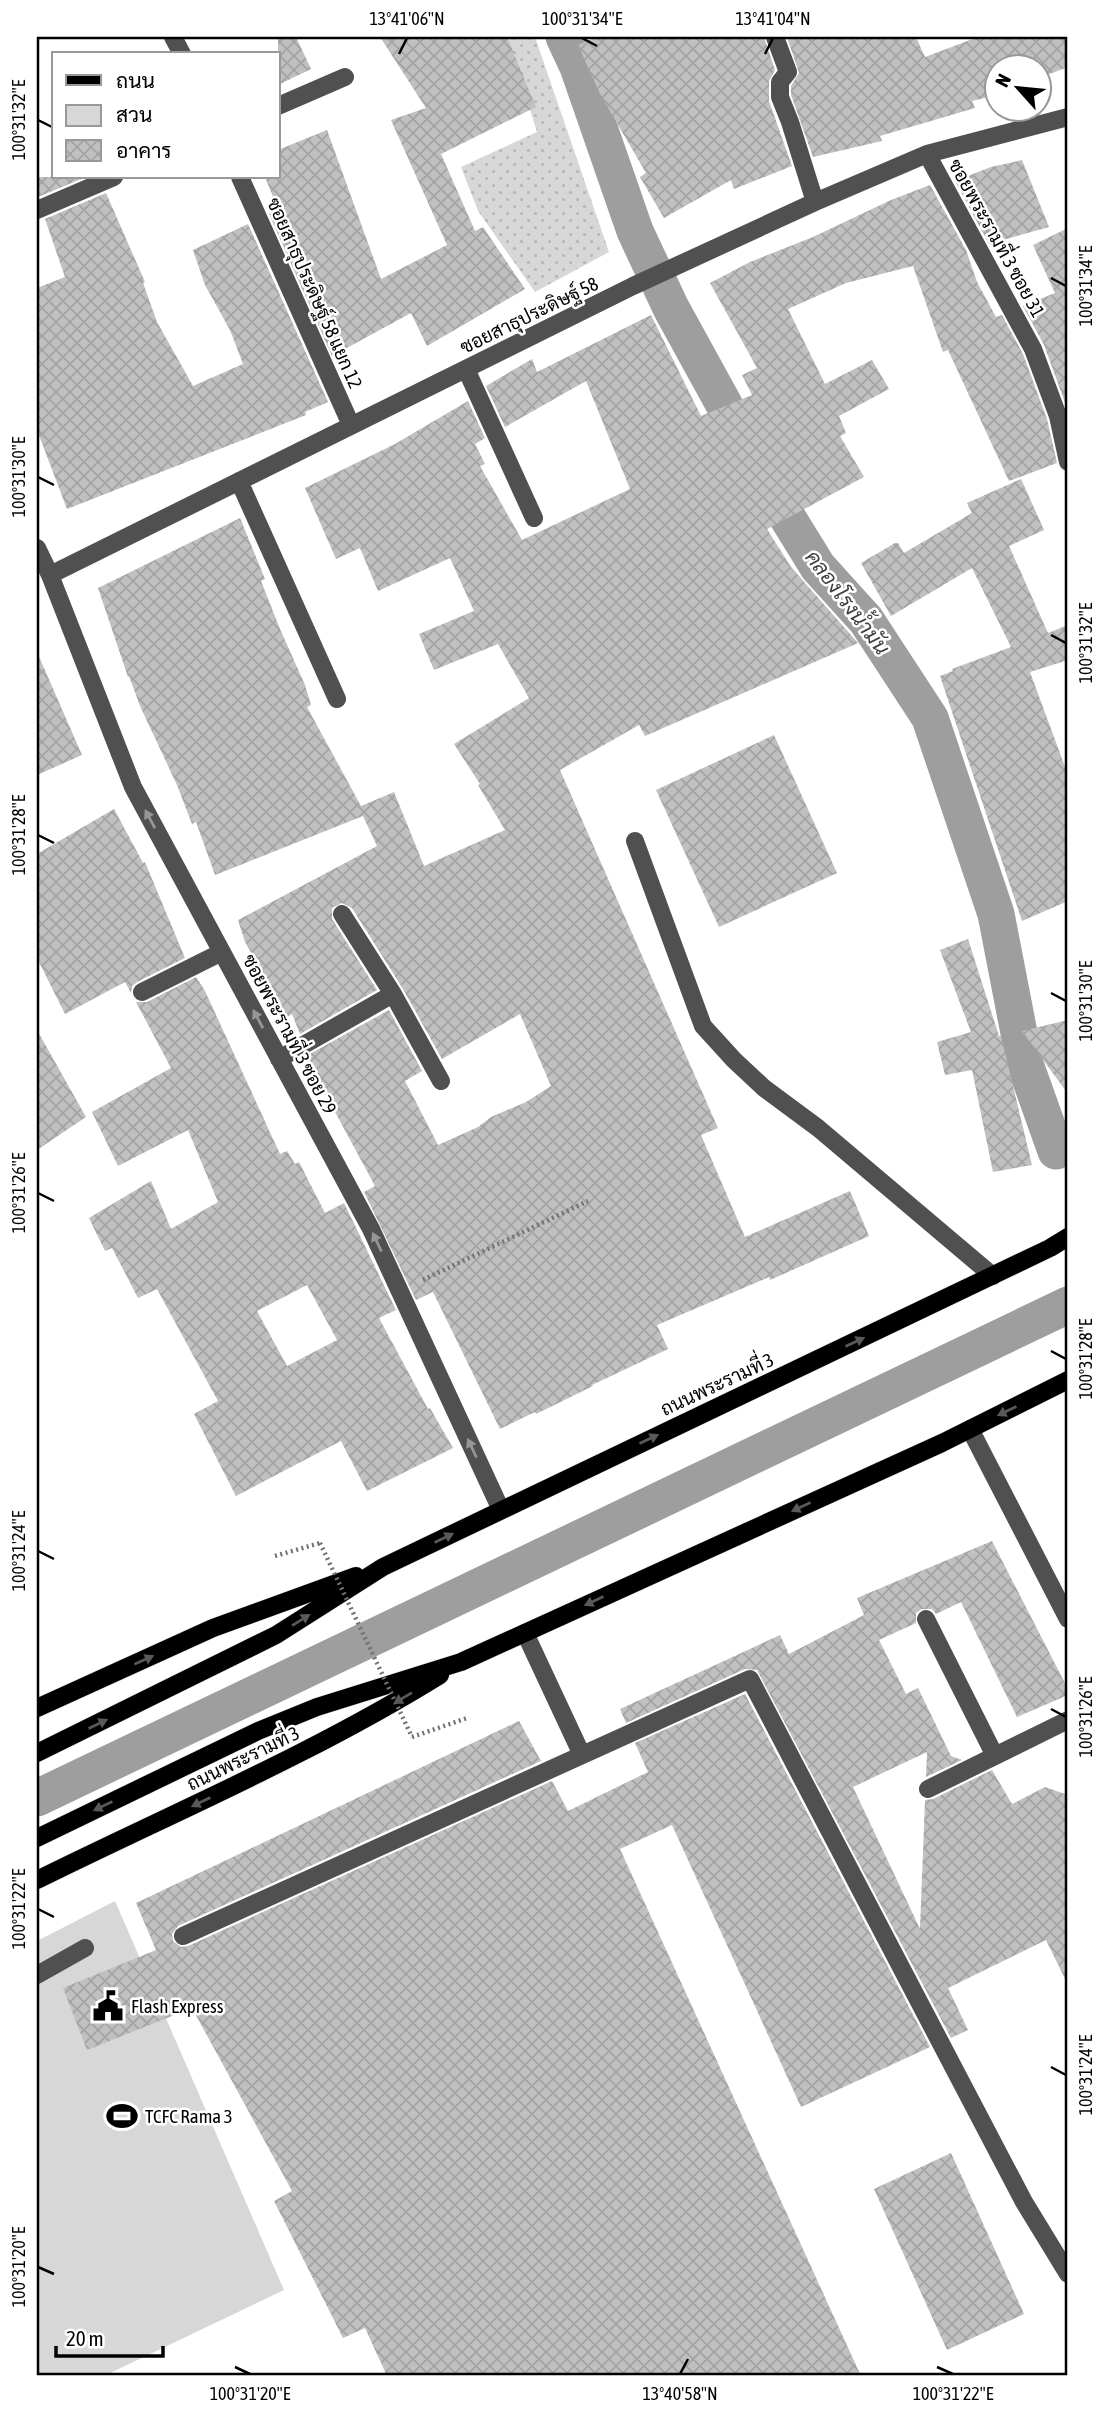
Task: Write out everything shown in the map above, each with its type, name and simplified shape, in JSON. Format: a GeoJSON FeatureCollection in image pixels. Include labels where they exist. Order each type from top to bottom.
{"type":"FeatureCollection","features":[{"type":"Feature","properties":{"kind":"main road","name":"ถนนพระรามที่ 3"},"geometry":{"type":"LineString","coordinates":[[37,1708],[213,1628],[383,1567],[993,1276],[1068,1237]]}},
{"type":"Feature","properties":{"kind":"main road","name":"ถนนพระรามที่ 3"},"geometry":{"type":"LineString","coordinates":[[37,1880],[309,1750],[461,1662],[970,1429],[1068,1380]]}},
{"type":"Feature","properties":{"kind":"main road","name":"ถนนพระรามที่ 3"},"geometry":{"type":"LineString","coordinates":[[37,1753],[276,1636],[383,1567]]}},
{"type":"Feature","properties":{"kind":"main road","name":"ถนนพระรามที่ 3"},"geometry":{"type":"LineString","coordinates":[[37,1838],[258,1731],[317,1707],[461,1662]]}},
{"type":"Feature","properties":{"kind":"street"},"geometry":{"type":"LineString","coordinates":[[775,37],[788,72],[780,82],[780,97],[815,202]]}},
{"type":"Feature","properties":{"kind":"street"},"geometry":{"type":"LineString","coordinates":[[280,105],[345,77]]}},
{"type":"Feature","properties":{"kind":"street","name":"ซอยสาธุประดิษฐ์ 58"},"geometry":{"type":"LineString","coordinates":[[50,575],[633,286],[815,202],[927,154],[1068,117]]}},
{"type":"Feature","properties":{"kind":"street","name":"ซอยพระรามที่ 3 ซอย 31"},"geometry":{"type":"LineString","coordinates":[[927,154],[1033,349],[1058,415],[1068,462]]}},
{"type":"Feature","properties":{"kind":"street"},"geometry":{"type":"LineString","coordinates":[[37,210],[112,178]]}},
{"type":"Feature","properties":{"kind":"street","name":"ซอยสาธุประดิษฐ์ 58 แยก 12"},"geometry":{"type":"LineString","coordinates":[[240,178],[351,425]]}},
{"type":"Feature","properties":{"kind":"street"},"geometry":{"type":"LineString","coordinates":[[466,369],[534,519]]}},
{"type":"Feature","properties":{"kind":"street"},"geometry":{"type":"LineString","coordinates":[[239,481],[337,699]]}},
{"type":"Feature","properties":{"kind":"street"},"geometry":{"type":"LineString","coordinates":[[37,548],[50,575]]}},
{"type":"Feature","properties":{"kind":"street","name":"ซอยพระรามที่ 3 ซอย 29"},"geometry":{"type":"LineString","coordinates":[[50,575],[133,787],[371,1229],[501,1510]]}},
{"type":"Feature","properties":{"kind":"street"},"geometry":{"type":"LineString","coordinates":[[635,841],[703,1026],[764,1088],[818,1128],[993,1276]]}},
{"type":"Feature","properties":{"kind":"street"},"geometry":{"type":"LineString","coordinates":[[342,914],[393,994],[441,1080]]}},
{"type":"Feature","properties":{"kind":"street"},"geometry":{"type":"LineString","coordinates":[[142,992],[222,952]]}},
{"type":"Feature","properties":{"kind":"street"},"geometry":{"type":"LineString","coordinates":[[279,1059],[393,994]]}},
{"type":"Feature","properties":{"kind":"street"},"geometry":{"type":"LineString","coordinates":[[1050,1248],[1068,1243]]}},
{"type":"Feature","properties":{"kind":"street"},"geometry":{"type":"LineString","coordinates":[[970,1429],[1068,1619]]}},
{"type":"Feature","properties":{"kind":"street"},"geometry":{"type":"LineString","coordinates":[[926,1619],[995,1756]]}},
{"type":"Feature","properties":{"kind":"street"},"geometry":{"type":"LineString","coordinates":[[525,1633],[582,1755]]}},
{"type":"Feature","properties":{"kind":"street"},"geometry":{"type":"LineString","coordinates":[[183,1936],[750,1679],[1024,2202],[1068,2274]]}},
{"type":"Feature","properties":{"kind":"street"},"geometry":{"type":"LineString","coordinates":[[928,1789],[1068,1720]]}},
{"type":"Feature","properties":{"kind":"street"},"geometry":{"type":"LineString","coordinates":[[37,1975],[85,1948]]}},
{"type":"Feature","properties":{"kind":"path"},"geometry":{"type":"LineString","coordinates":[[400,1292],[588,1200]]}},
{"type":"Feature","properties":{"kind":"path"},"geometry":{"type":"LineString","coordinates":[[275,1556],[320,1543],[412,1737],[467,1718]]}},
{"type":"Feature","properties":{"kind":"green space"},"geometry":{"type":"Polygon","coordinates":[[[507,37],[535,37],[609,252],[535,292],[478,211],[461,167],[537,132],[507,37]]]}},
{"type":"Feature","properties":{"kind":"green space","name":"TCFC Rama 3"},"geometry":{"type":"Polygon","coordinates":[[[115,1901],[284,2290],[104,2376],[37,2376],[37,1941],[115,1901]]]}},
{"type":"Feature","properties":{"kind":"building"},"geometry":{"type":"Polygon","coordinates":[[[278,37],[296,37],[311,69],[280,84],[278,37]]]}},
{"type":"Feature","properties":{"kind":"building"},"geometry":{"type":"Polygon","coordinates":[[[380,37],[507,37],[536,107],[441,154],[475,231],[483,227],[525,289],[427,346],[411,313],[332,356],[269,214],[278,209],[265,178],[280,178],[280,149],[327,130],[381,279],[447,245],[391,120],[426,108],[380,37]]]}},
{"type":"Feature","properties":{"kind":"building"},"geometry":{"type":"Polygon","coordinates":[[[597,37],[764,37],[775,70],[769,81],[769,101],[792,166],[734,189],[731,180],[664,218],[640,177],[646,173],[600,94],[578,45],[597,37]]]}},
{"type":"Feature","properties":{"kind":"building"},"geometry":{"type":"Polygon","coordinates":[[[787,37],[916,37],[925,57],[978,37],[1068,37],[1068,67],[1052,73],[1052,52],[982,52],[982,99],[972,101],[975,108],[880,136],[882,141],[813,157],[791,95],[791,86],[799,73],[787,37]]]}},
{"type":"Feature","properties":{"kind":"building"},"geometry":{"type":"Polygon","coordinates":[[[1022,160],[1049,227],[989,244],[955,181],[991,167],[1022,160]]]}},
{"type":"Feature","properties":{"kind":"building"},"geometry":{"type":"Polygon","coordinates":[[[37,177],[84,178],[38,197],[37,177]]]}},
{"type":"Feature","properties":{"kind":"building"},"geometry":{"type":"Polygon","coordinates":[[[930,185],[966,250],[977,282],[996,317],[1002,315],[1023,354],[1047,419],[1057,463],[1009,481],[948,350],[943,352],[913,266],[846,283],[788,309],[825,384],[872,360],[889,389],[839,416],[846,433],[840,436],[864,477],[767,529],[791,567],[858,643],[645,736],[639,725],[560,770],[718,1128],[701,1135],[745,1237],[850,1191],[869,1236],[770,1280],[769,1277],[657,1325],[668,1349],[500,1429],[433,1292],[416,1300],[364,1192],[375,1186],[320,1084],[308,1055],[389,1010],[422,1071],[405,1081],[438,1145],[526,1102],[551,1086],[520,1014],[442,1059],[403,989],[352,908],[342,903],[332,908],[332,919],[377,990],[300,1034],[292,1014],[284,1019],[245,942],[238,920],[377,846],[363,816],[215,875],[196,822],[192,824],[128,677],[98,588],[240,518],[265,579],[261,581],[305,685],[311,705],[307,707],[361,806],[394,792],[424,866],[505,830],[454,744],[529,698],[498,644],[434,670],[419,634],[474,611],[450,558],[378,591],[360,548],[336,559],[305,488],[395,444],[468,401],[485,438],[475,444],[485,464],[480,466],[522,540],[630,489],[586,381],[505,427],[486,386],[532,359],[537,372],[651,315],[701,416],[752,395],[742,375],[757,368],[710,283],[750,262],[930,185]]]}},
{"type":"Feature","properties":{"kind":"building"},"geometry":{"type":"Polygon","coordinates":[[[106,193],[145,282],[143,283],[157,322],[193,386],[243,364],[230,330],[205,285],[193,250],[248,224],[328,402],[305,412],[306,415],[67,509],[37,430],[37,288],[65,277],[45,219],[106,193]]]}},
{"type":"Feature","properties":{"kind":"building"},"geometry":{"type":"Polygon","coordinates":[[[1068,228],[1068,411],[1044,345],[1023,306],[1055,293],[1033,245],[1068,228]]]}},
{"type":"Feature","properties":{"kind":"building"},"geometry":{"type":"Polygon","coordinates":[[[1021,479],[1044,530],[1009,546],[1048,633],[1068,625],[1068,660],[1030,672],[1068,775],[1068,901],[1022,921],[940,676],[1011,647],[972,568],[891,616],[861,563],[895,543],[898,543],[904,553],[972,513],[967,503],[1021,479]]]}},
{"type":"Feature","properties":{"kind":"building"},"geometry":{"type":"Polygon","coordinates":[[[37,652],[82,755],[37,775],[37,652]]]}},
{"type":"Feature","properties":{"kind":"building"},"geometry":{"type":"Polygon","coordinates":[[[774,735],[837,873],[719,927],[656,790],[774,735]]]}},
{"type":"Feature","properties":{"kind":"building"},"geometry":{"type":"Polygon","coordinates":[[[114,809],[143,863],[145,862],[185,958],[137,982],[132,986],[131,993],[125,982],[65,1014],[37,958],[37,854],[114,809]]]}},
{"type":"Feature","properties":{"kind":"building"},"geometry":{"type":"Polygon","coordinates":[[[968,939],[1001,1036],[1032,1165],[993,1172],[972,1070],[945,1075],[937,1042],[971,1032],[940,950],[968,939]]]}},
{"type":"Feature","properties":{"kind":"building"},"geometry":{"type":"Polygon","coordinates":[[[196,977],[205,991],[280,1154],[287,1151],[295,1164],[299,1162],[325,1213],[344,1203],[396,1310],[379,1318],[428,1409],[430,1408],[453,1448],[367,1491],[341,1441],[236,1496],[194,1414],[218,1401],[157,1289],[138,1298],[112,1248],[105,1251],[89,1218],[151,1181],[171,1229],[218,1202],[188,1130],[118,1166],[92,1112],[171,1068],[136,1002],[147,1002],[196,977]],[[307,1285],[257,1311],[287,1366],[337,1340],[307,1285]]]}},
{"type":"Feature","properties":{"kind":"building"},"geometry":{"type":"Polygon","coordinates":[[[1068,1020],[1068,1094],[1022,1031],[1068,1020]]]}},
{"type":"Feature","properties":{"kind":"building"},"geometry":{"type":"Polygon","coordinates":[[[37,1030],[86,1117],[37,1150],[37,1030]]]}},
{"type":"Feature","properties":{"kind":"building"},"geometry":{"type":"Polygon","coordinates":[[[992,1541],[1068,1689],[1068,1695],[1017,1717],[961,1602],[936,1614],[932,1609],[922,1609],[916,1613],[916,1623],[879,1640],[906,1694],[918,1688],[951,1756],[962,1760],[926,1777],[927,1752],[853,1787],[920,1929],[925,1800],[933,1799],[992,1770],[1012,1804],[1045,1787],[1068,1795],[1068,1985],[1046,1940],[948,1988],[968,2030],[951,2038],[757,1670],[745,1669],[626,1723],[620,1709],[780,1635],[789,1654],[864,1615],[857,1598],[992,1541]]]}},
{"type":"Feature","properties":{"kind":"building"},"geometry":{"type":"Polygon","coordinates":[[[745,1694],[930,2047],[801,2107],[672,1825],[620,1849],[861,2376],[387,2376],[365,2328],[343,2338],[274,2201],[292,2191],[192,2008],[87,2050],[63,1988],[156,1950],[136,1903],[519,1721],[541,1761],[178,1926],[172,1934],[173,1941],[181,1947],[188,1946],[552,1781],[568,1811],[648,1772],[635,1743],[745,1694]]]}},
{"type":"Feature","properties":{"kind":"building"},"geometry":{"type":"Polygon","coordinates":[[[951,2153],[1024,2314],[947,2350],[874,2189],[951,2153]]]}},
{"type":"Feature","properties":{"kind":"waterway","name":"คลองโรงน้ำมัน"},"geometry":{"type":"LineString","coordinates":[[564,37],[578,67],[635,231],[671,308],[776,499],[818,567],[866,620],[930,718],[996,914],[1025,1064],[1056,1151]]}},
{"type":"Feature","properties":{"kind":"waterway"},"geometry":{"type":"LineString","coordinates":[[37,1798],[1068,1305]]}},
{"type":"Feature","properties":{"kind":"place","name":"Flash Express"},"geometry":{"type":"Point","coordinates":[108,2006]}},
{"type":"Feature","properties":{"kind":"place","name":"TCFC Rama 3"},"geometry":{"type":"Point","coordinates":[122,2116]}}]}
